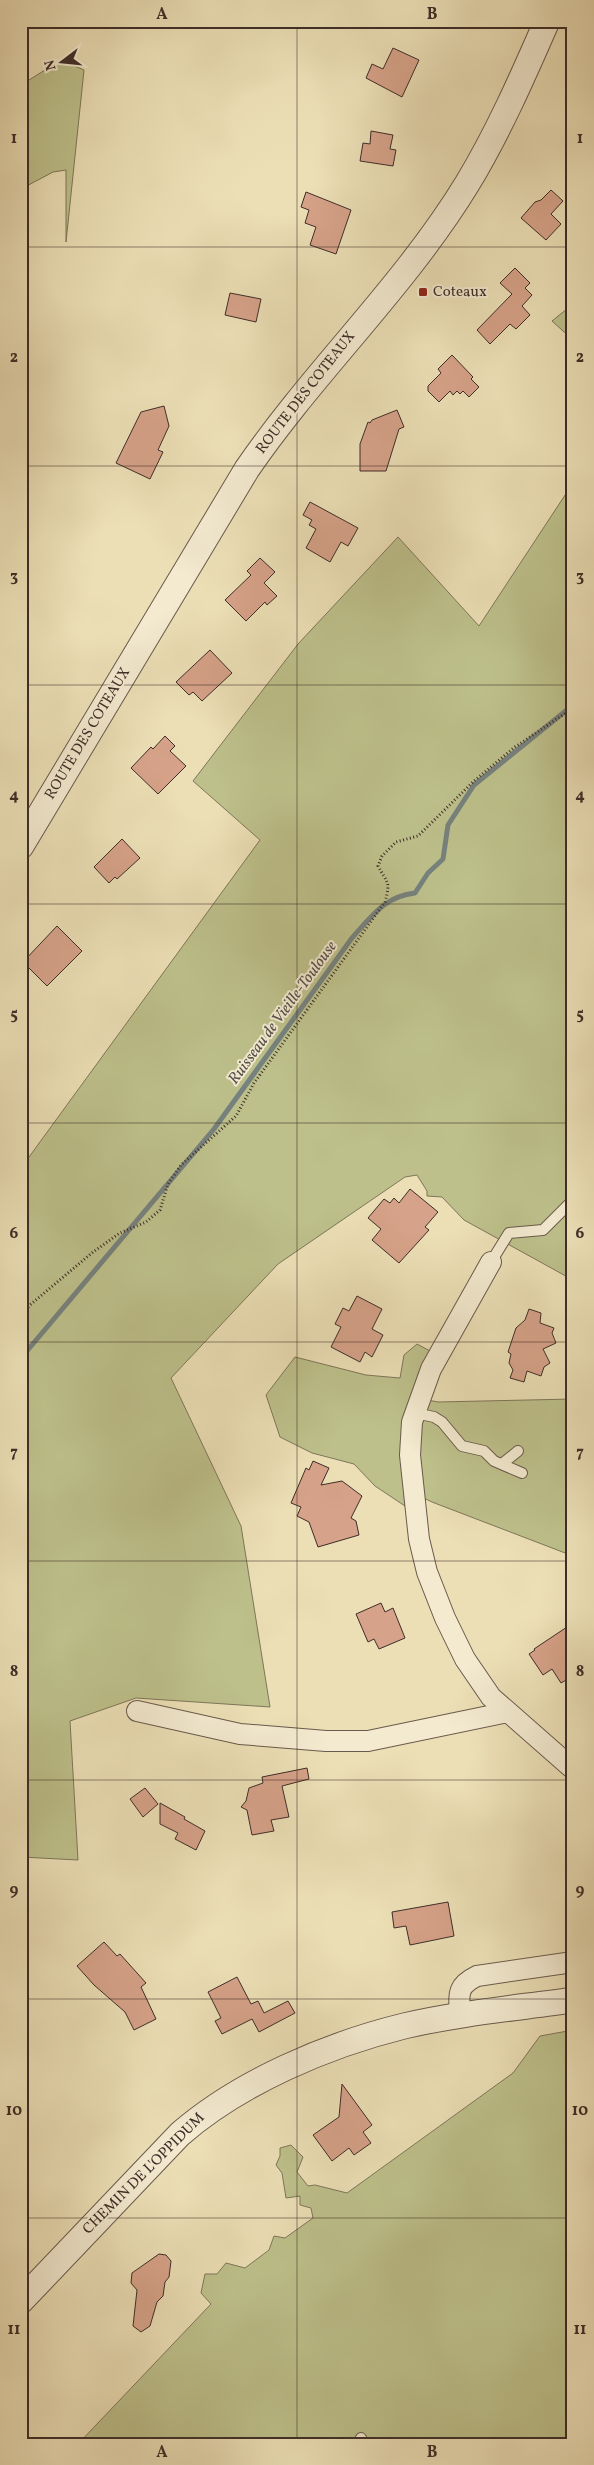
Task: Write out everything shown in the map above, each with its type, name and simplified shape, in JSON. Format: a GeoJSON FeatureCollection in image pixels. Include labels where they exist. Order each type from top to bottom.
{"type":"FeatureCollection","features":[{"type":"Feature","properties":{"kind":"street","name":"ROUTE DES COTEAUX"},"geometry":{"type":"LineString","coordinates":[[21,846],[247,469],[278,423],[402,273],[467,184],[510,100],[547,21]]}},
{"type":"Feature","properties":{"kind":"street"},"geometry":{"type":"LineString","coordinates":[[491,1262],[431,1369],[412,1422],[410,1455],[420,1539],[427,1572],[445,1618],[465,1659],[491,1697],[573,1769]]}},
{"type":"Feature","properties":{"kind":"street"},"geometry":{"type":"LineString","coordinates":[[137,1711],[240,1734],[326,1741],[368,1741],[508,1712]]}},
{"type":"Feature","properties":{"kind":"street"},"geometry":{"type":"LineString","coordinates":[[460,2016],[461,1988],[466,1981],[477,1976],[573,1962]]}},
{"type":"Feature","properties":{"kind":"street","name":"CHEMIN DE L'OPPIDUM"},"geometry":{"type":"LineString","coordinates":[[21,2300],[152,2162],[205,2112],[264,2078],[315,2056],[404,2026],[573,2000]]}},
{"type":"Feature","properties":{"kind":"lane"},"geometry":{"type":"LineString","coordinates":[[491,1262],[508,1233],[543,1230],[573,1200]]}},
{"type":"Feature","properties":{"kind":"lane"},"geometry":{"type":"LineString","coordinates":[[415,1413],[434,1417],[442,1422],[462,1446],[484,1451],[494,1461],[522,1473]]}},
{"type":"Feature","properties":{"kind":"lane"},"geometry":{"type":"LineString","coordinates":[[502,1464],[518,1451]]}},
{"type":"Feature","properties":{"kind":"path"},"geometry":{"type":"LineString","coordinates":[[21,1315],[30,1305],[93,1252],[120,1233],[146,1222],[160,1210],[168,1184],[181,1165],[236,1116],[254,1083],[385,902],[389,888],[386,876],[378,866],[382,856],[396,842],[418,836],[514,747],[573,708]]}},
{"type":"Feature","properties":{"kind":"green space"},"geometry":{"type":"Polygon","coordinates":[[[61,60],[84,70],[66,242],[66,170],[53,172],[21,189],[21,85],[61,60]]]}},
{"type":"Feature","properties":{"kind":"green space"},"geometry":{"type":"Polygon","coordinates":[[[573,304],[573,340],[552,321],[573,304]]]}},
{"type":"Feature","properties":{"kind":"green space"},"geometry":{"type":"Polygon","coordinates":[[[573,483],[573,1280],[464,1220],[442,1197],[427,1196],[427,1191],[417,1175],[405,1177],[278,1264],[171,1378],[241,1526],[270,1707],[136,1698],[70,1721],[78,1860],[21,1857],[21,1168],[260,840],[193,781],[298,644],[398,537],[479,626],[573,483]]]}},
{"type":"Feature","properties":{"kind":"green space"},"geometry":{"type":"Polygon","coordinates":[[[417,1344],[432,1352],[412,1397],[438,1402],[573,1399],[573,1556],[432,1502],[407,1490],[405,1506],[375,1486],[354,1464],[312,1453],[280,1437],[266,1395],[295,1357],[366,1375],[400,1378],[404,1355],[417,1344]]]}},
{"type":"Feature","properties":{"kind":"green space"},"geometry":{"type":"Polygon","coordinates":[[[573,2030],[573,2444],[78,2444],[211,2304],[201,2293],[205,2274],[217,2274],[226,2263],[245,2268],[269,2250],[274,2236],[285,2238],[313,2218],[311,2208],[300,2205],[300,2196],[286,2198],[282,2173],[276,2165],[280,2156],[280,2148],[291,2145],[303,2157],[297,2172],[308,2186],[315,2185],[347,2193],[513,2073],[540,2036],[573,2030]]]}},
{"type":"Feature","properties":{"kind":"building"},"geometry":{"type":"Polygon","coordinates":[[[393,48],[419,60],[402,97],[366,78],[372,64],[383,69],[393,48]]]}},
{"type":"Feature","properties":{"kind":"building"},"geometry":{"type":"Polygon","coordinates":[[[371,131],[393,135],[390,149],[396,150],[393,166],[360,161],[363,143],[370,144],[371,131]]]}},
{"type":"Feature","properties":{"kind":"building"},"geometry":{"type":"Polygon","coordinates":[[[551,190],[563,201],[551,214],[561,224],[546,240],[521,218],[535,202],[541,200],[551,190]]]}},
{"type":"Feature","properties":{"kind":"building"},"geometry":{"type":"Polygon","coordinates":[[[306,192],[351,210],[336,254],[310,245],[316,227],[305,223],[309,210],[301,207],[306,192]]]}},
{"type":"Feature","properties":{"kind":"building"},"geometry":{"type":"Polygon","coordinates":[[[515,268],[530,283],[525,288],[532,295],[522,306],[530,315],[516,329],[510,324],[490,344],[477,330],[512,294],[500,283],[515,268]]]}},
{"type":"Feature","properties":{"kind":"building"},"geometry":{"type":"Polygon","coordinates":[[[230,293],[261,299],[256,322],[225,315],[230,293]]]}},
{"type":"Feature","properties":{"kind":"building"},"geometry":{"type":"Polygon","coordinates":[[[452,355],[473,377],[471,379],[479,387],[469,397],[463,391],[460,394],[457,391],[453,395],[450,391],[439,402],[428,391],[428,386],[441,373],[438,369],[452,355]]]}},
{"type":"Feature","properties":{"kind":"building"},"geometry":{"type":"Polygon","coordinates":[[[164,406],[169,426],[158,450],[163,452],[150,479],[116,463],[141,412],[164,406]]]}},
{"type":"Feature","properties":{"kind":"building"},"geometry":{"type":"Polygon","coordinates":[[[397,410],[404,427],[399,429],[386,471],[360,471],[360,444],[368,422],[370,423],[372,420],[397,410]]]}},
{"type":"Feature","properties":{"kind":"building"},"geometry":{"type":"Polygon","coordinates":[[[310,502],[358,528],[348,546],[341,542],[330,562],[306,548],[316,529],[309,525],[312,520],[303,515],[310,502]]]}},
{"type":"Feature","properties":{"kind":"building"},"geometry":{"type":"Polygon","coordinates":[[[260,558],[275,572],[264,583],[277,596],[267,605],[265,602],[246,621],[225,600],[251,575],[247,571],[260,558]]]}},
{"type":"Feature","properties":{"kind":"building"},"geometry":{"type":"Polygon","coordinates":[[[210,650],[232,673],[202,701],[193,692],[189,695],[176,682],[210,650]]]}},
{"type":"Feature","properties":{"kind":"building"},"geometry":{"type":"Polygon","coordinates":[[[165,736],[175,746],[170,751],[186,766],[158,794],[131,768],[151,747],[153,749],[165,736]]]}},
{"type":"Feature","properties":{"kind":"building"},"geometry":{"type":"Polygon","coordinates":[[[122,839],[140,858],[117,879],[115,877],[109,883],[94,867],[122,839]]]}},
{"type":"Feature","properties":{"kind":"building"},"geometry":{"type":"Polygon","coordinates":[[[57,926],[82,951],[47,986],[23,962],[57,926]]]}},
{"type":"Feature","properties":{"kind":"building"},"geometry":{"type":"Polygon","coordinates":[[[410,1189],[438,1212],[425,1227],[429,1230],[399,1263],[372,1240],[381,1229],[368,1218],[384,1199],[390,1203],[394,1198],[399,1203],[410,1189]]]}},
{"type":"Feature","properties":{"kind":"building"},"geometry":{"type":"Polygon","coordinates":[[[357,1296],[382,1309],[372,1329],[383,1335],[372,1357],[365,1352],[360,1362],[331,1347],[341,1327],[335,1324],[343,1308],[349,1311],[357,1296]]]}},
{"type":"Feature","properties":{"kind":"building"},"geometry":{"type":"Polygon","coordinates":[[[529,1309],[541,1313],[540,1323],[554,1328],[552,1333],[556,1343],[543,1349],[550,1363],[544,1367],[541,1376],[527,1371],[524,1382],[510,1378],[513,1370],[509,1363],[511,1354],[508,1352],[516,1328],[525,1320],[529,1309]]]}},
{"type":"Feature","properties":{"kind":"building"},"geometry":{"type":"Polygon","coordinates":[[[313,1461],[329,1468],[321,1485],[342,1481],[362,1496],[351,1518],[356,1521],[359,1535],[318,1547],[309,1522],[297,1516],[301,1507],[291,1503],[306,1468],[309,1470],[313,1461]]]}},
{"type":"Feature","properties":{"kind":"building"},"geometry":{"type":"Polygon","coordinates":[[[381,1603],[385,1612],[393,1608],[405,1638],[379,1649],[374,1639],[368,1642],[356,1614],[381,1603]]]}},
{"type":"Feature","properties":{"kind":"building"},"geometry":{"type":"Polygon","coordinates":[[[573,1623],[573,1676],[561,1683],[552,1669],[543,1675],[529,1654],[573,1623]]]}},
{"type":"Feature","properties":{"kind":"building"},"geometry":{"type":"Polygon","coordinates":[[[307,1768],[309,1779],[282,1786],[289,1817],[271,1820],[274,1831],[252,1835],[247,1810],[241,1807],[246,1801],[249,1788],[263,1783],[262,1777],[307,1768]]]}},
{"type":"Feature","properties":{"kind":"building"},"geometry":{"type":"Polygon","coordinates":[[[145,1788],[158,1804],[143,1817],[130,1799],[145,1788]]]}},
{"type":"Feature","properties":{"kind":"building"},"geometry":{"type":"Polygon","coordinates":[[[160,1803],[205,1831],[196,1850],[175,1839],[178,1833],[160,1824],[160,1803]]]}},
{"type":"Feature","properties":{"kind":"building"},"geometry":{"type":"Polygon","coordinates":[[[448,1902],[454,1936],[410,1945],[406,1926],[394,1928],[392,1912],[448,1902]]]}},
{"type":"Feature","properties":{"kind":"building"},"geometry":{"type":"Polygon","coordinates":[[[104,1942],[117,1956],[120,1954],[146,1983],[141,1987],[156,2019],[134,2030],[125,2012],[94,1985],[77,1966],[104,1942]]]}},
{"type":"Feature","properties":{"kind":"building"},"geometry":{"type":"Polygon","coordinates":[[[237,1977],[251,2004],[258,2001],[264,2013],[288,2001],[295,2013],[259,2032],[252,2019],[222,2034],[215,2021],[221,2018],[208,1992],[237,1977]]]}},
{"type":"Feature","properties":{"kind":"building"},"geometry":{"type":"Polygon","coordinates":[[[342,2084],[372,2125],[363,2132],[371,2143],[354,2155],[349,2148],[332,2161],[313,2135],[339,2117],[342,2084]]]}},
{"type":"Feature","properties":{"kind":"building"},"geometry":{"type":"Polygon","coordinates":[[[159,2254],[166,2255],[171,2261],[169,2277],[165,2282],[163,2296],[157,2302],[150,2326],[141,2332],[133,2326],[137,2290],[131,2283],[132,2273],[159,2254]]]}},
{"type":"Feature","properties":{"kind":"waterway","name":"Ruisseau de Vieille-Toulouse"},"geometry":{"type":"LineString","coordinates":[[21,1358],[214,1129],[352,938],[372,915],[387,903],[395,898],[415,893],[428,873],[443,859],[448,825],[474,785],[573,705]]}},
{"type":"Feature","properties":{"kind":"place","name":"Coteaux"},"geometry":{"type":"Point","coordinates":[423,292]}}]}
